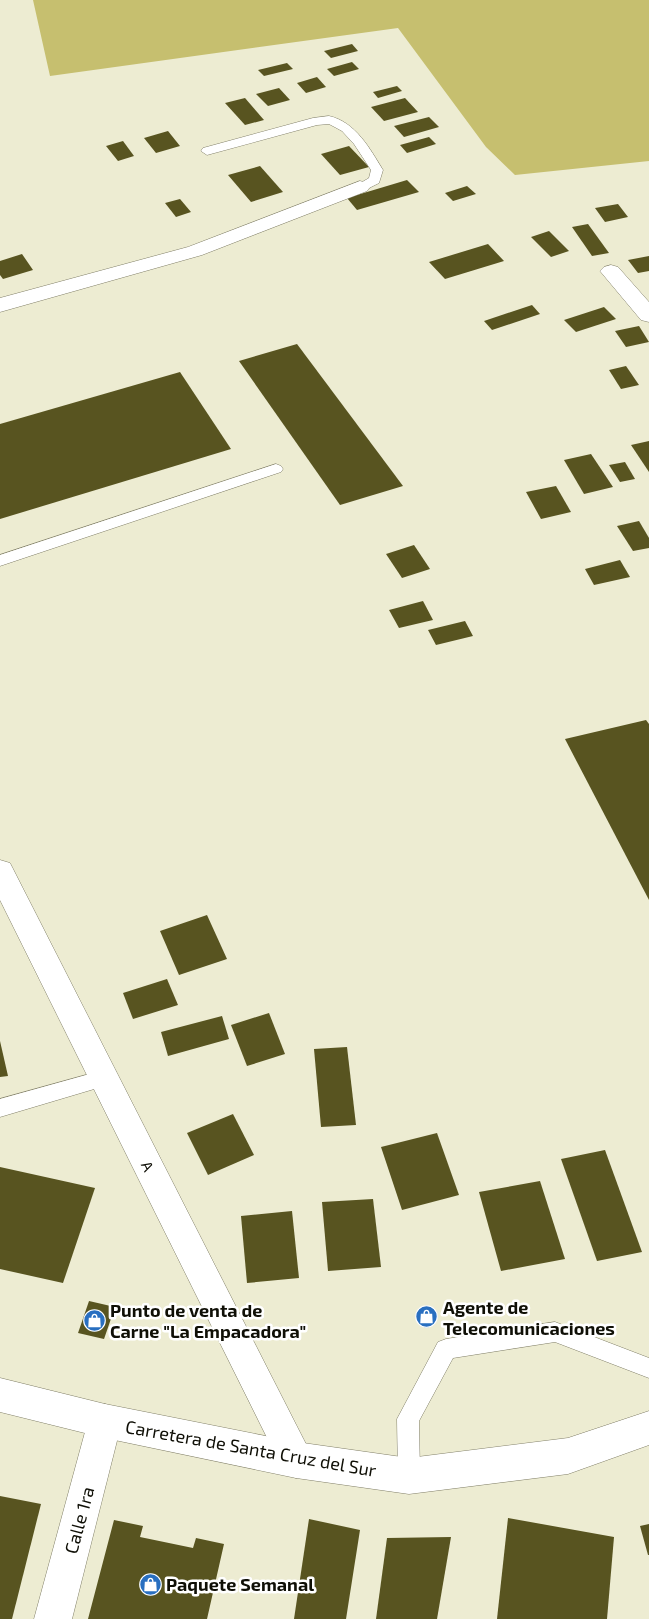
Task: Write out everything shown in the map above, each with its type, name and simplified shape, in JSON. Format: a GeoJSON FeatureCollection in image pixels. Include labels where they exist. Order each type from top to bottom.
{"type":"FeatureCollection","features":[{"type":"Feature","properties":{"kind":"street"},"geometry":{"type":"LineString","coordinates":[[0,305],[195,251],[360,187]]}},
{"type":"Feature","properties":{"kind":"street"},"geometry":{"type":"LineString","coordinates":[[611,271],[649,314]]}},
{"type":"Feature","properties":{"kind":"street","name":"A"},"geometry":{"type":"LineString","coordinates":[[0,871],[296,1460]]}},
{"type":"Feature","properties":{"kind":"street","name":"Carretera de Santa Cruz del Sur"},"geometry":{"type":"LineString","coordinates":[[0,1396],[105,1421],[296,1460],[409,1476],[568,1456],[649,1428]]}},
{"type":"Feature","properties":{"kind":"street","name":"Calle 1ra"},"geometry":{"type":"LineString","coordinates":[[53,1619],[105,1421]]}},
{"type":"Feature","properties":{"kind":"lane"},"geometry":{"type":"LineString","coordinates":[[206,151],[318,121],[332,120],[344,126],[377,170],[375,180],[360,187]]}},
{"type":"Feature","properties":{"kind":"lane"},"geometry":{"type":"LineString","coordinates":[[0,561],[276,470]]}},
{"type":"Feature","properties":{"kind":"lane"},"geometry":{"type":"LineString","coordinates":[[0,1108],[104,1078]]}},
{"type":"Feature","properties":{"kind":"lane"},"geometry":{"type":"LineString","coordinates":[[409,1476],[408,1419],[446,1349],[554,1332],[649,1368]]}},
{"type":"Feature","properties":{"kind":"shaded area"},"geometry":{"type":"Polygon","coordinates":[[[33,0],[649,0],[649,161],[515,175],[486,147],[398,28],[50,76],[33,0]]]}},
{"type":"Feature","properties":{"kind":"building"},"geometry":{"type":"Polygon","coordinates":[[[352,44],[358,51],[331,58],[324,51],[352,44]]]}},
{"type":"Feature","properties":{"kind":"building"},"geometry":{"type":"Polygon","coordinates":[[[352,62],[359,69],[334,76],[327,69],[352,62]]]}},
{"type":"Feature","properties":{"kind":"building"},"geometry":{"type":"Polygon","coordinates":[[[287,63],[293,69],[264,76],[258,70],[287,63]]]}},
{"type":"Feature","properties":{"kind":"building"},"geometry":{"type":"Polygon","coordinates":[[[317,77],[326,87],[306,93],[297,83],[317,77]]]}},
{"type":"Feature","properties":{"kind":"building"},"geometry":{"type":"Polygon","coordinates":[[[397,86],[402,91],[378,98],[373,92],[397,86]]]}},
{"type":"Feature","properties":{"kind":"building"},"geometry":{"type":"Polygon","coordinates":[[[279,88],[290,100],[268,106],[256,94],[279,88]]]}},
{"type":"Feature","properties":{"kind":"building"},"geometry":{"type":"Polygon","coordinates":[[[245,98],[264,120],[245,125],[225,103],[245,98]]]}},
{"type":"Feature","properties":{"kind":"building"},"geometry":{"type":"Polygon","coordinates":[[[405,98],[418,112],[384,121],[371,107],[405,98]]]}},
{"type":"Feature","properties":{"kind":"building"},"geometry":{"type":"Polygon","coordinates":[[[429,117],[439,127],[404,137],[394,126],[429,117]]]}},
{"type":"Feature","properties":{"kind":"building"},"geometry":{"type":"Polygon","coordinates":[[[168,131],[180,146],[156,153],[144,138],[168,131]]]}},
{"type":"Feature","properties":{"kind":"building"},"geometry":{"type":"Polygon","coordinates":[[[429,137],[436,144],[407,153],[400,145],[429,137]]]}},
{"type":"Feature","properties":{"kind":"building"},"geometry":{"type":"Polygon","coordinates":[[[123,141],[134,156],[118,161],[106,146],[123,141]]]}},
{"type":"Feature","properties":{"kind":"building"},"geometry":{"type":"Polygon","coordinates":[[[349,146],[369,167],[340,175],[321,154],[349,146]]]}},
{"type":"Feature","properties":{"kind":"building"},"geometry":{"type":"Polygon","coordinates":[[[260,166],[283,192],[251,202],[228,175],[260,166]]]}},
{"type":"Feature","properties":{"kind":"building"},"geometry":{"type":"Polygon","coordinates":[[[407,180],[419,192],[357,210],[347,198],[407,180]]]}},
{"type":"Feature","properties":{"kind":"building"},"geometry":{"type":"Polygon","coordinates":[[[467,186],[476,194],[453,201],[445,193],[467,186]]]}},
{"type":"Feature","properties":{"kind":"building"},"geometry":{"type":"Polygon","coordinates":[[[180,199],[191,212],[176,217],[165,203],[180,199]]]}},
{"type":"Feature","properties":{"kind":"building"},"geometry":{"type":"Polygon","coordinates":[[[618,204],[628,217],[605,222],[595,208],[618,204]]]}},
{"type":"Feature","properties":{"kind":"building"},"geometry":{"type":"Polygon","coordinates":[[[588,224],[609,253],[592,256],[572,227],[588,224]]]}},
{"type":"Feature","properties":{"kind":"building"},"geometry":{"type":"Polygon","coordinates":[[[549,231],[569,251],[551,257],[531,237],[549,231]]]}},
{"type":"Feature","properties":{"kind":"building"},"geometry":{"type":"Polygon","coordinates":[[[488,244],[504,261],[445,279],[429,262],[488,244]]]}},
{"type":"Feature","properties":{"kind":"building"},"geometry":{"type":"Polygon","coordinates":[[[22,254],[33,270],[3,279],[0,275],[0,261],[22,254]]]}},
{"type":"Feature","properties":{"kind":"building"},"geometry":{"type":"Polygon","coordinates":[[[649,256],[649,271],[638,273],[628,260],[649,256]]]}},
{"type":"Feature","properties":{"kind":"building"},"geometry":{"type":"Polygon","coordinates":[[[532,305],[540,314],[492,330],[484,321],[532,305]]]}},
{"type":"Feature","properties":{"kind":"building"},"geometry":{"type":"Polygon","coordinates":[[[604,307],[616,319],[576,332],[564,320],[604,307]]]}},
{"type":"Feature","properties":{"kind":"building"},"geometry":{"type":"Polygon","coordinates":[[[639,326],[649,342],[626,347],[615,331],[639,326]]]}},
{"type":"Feature","properties":{"kind":"building"},"geometry":{"type":"Polygon","coordinates":[[[297,344],[403,486],[340,505],[239,361],[297,344]]]}},
{"type":"Feature","properties":{"kind":"building"},"geometry":{"type":"Polygon","coordinates":[[[626,366],[639,385],[621,389],[609,370],[626,366]]]}},
{"type":"Feature","properties":{"kind":"building"},"geometry":{"type":"Polygon","coordinates":[[[180,372],[231,449],[0,519],[0,424],[180,372]]]}},
{"type":"Feature","properties":{"kind":"building"},"geometry":{"type":"Polygon","coordinates":[[[649,441],[649,472],[631,445],[649,441]]]}},
{"type":"Feature","properties":{"kind":"building"},"geometry":{"type":"Polygon","coordinates":[[[591,454],[613,487],[584,494],[564,460],[591,454]]]}},
{"type":"Feature","properties":{"kind":"building"},"geometry":{"type":"Polygon","coordinates":[[[625,462],[635,479],[620,482],[609,465],[625,462]]]}},
{"type":"Feature","properties":{"kind":"building"},"geometry":{"type":"Polygon","coordinates":[[[556,486],[571,512],[541,519],[526,492],[556,486]]]}},
{"type":"Feature","properties":{"kind":"building"},"geometry":{"type":"Polygon","coordinates":[[[639,521],[649,538],[649,548],[633,551],[617,526],[639,521]]]}},
{"type":"Feature","properties":{"kind":"building"},"geometry":{"type":"Polygon","coordinates":[[[414,545],[430,569],[402,578],[386,554],[414,545]]]}},
{"type":"Feature","properties":{"kind":"building"},"geometry":{"type":"Polygon","coordinates":[[[620,560],[630,577],[594,585],[585,569],[620,560]]]}},
{"type":"Feature","properties":{"kind":"building"},"geometry":{"type":"Polygon","coordinates":[[[423,601],[433,620],[399,628],[389,610],[423,601]]]}},
{"type":"Feature","properties":{"kind":"building"},"geometry":{"type":"Polygon","coordinates":[[[465,621],[473,636],[436,645],[428,630],[465,621]]]}},
{"type":"Feature","properties":{"kind":"building"},"geometry":{"type":"Polygon","coordinates":[[[646,720],[649,724],[649,900],[565,739],[646,720]]]}},
{"type":"Feature","properties":{"kind":"building"},"geometry":{"type":"Polygon","coordinates":[[[207,915],[227,959],[179,975],[160,931],[207,915]]]}},
{"type":"Feature","properties":{"kind":"building"},"geometry":{"type":"Polygon","coordinates":[[[167,979],[178,1005],[133,1019],[123,993],[167,979]]]}},
{"type":"Feature","properties":{"kind":"building"},"geometry":{"type":"Polygon","coordinates":[[[269,1013],[285,1054],[247,1066],[231,1025],[269,1013]]]}},
{"type":"Feature","properties":{"kind":"building"},"geometry":{"type":"Polygon","coordinates":[[[222,1016],[229,1039],[168,1056],[161,1032],[222,1016]]]}},
{"type":"Feature","properties":{"kind":"building"},"geometry":{"type":"Polygon","coordinates":[[[0,1041],[8,1076],[0,1077],[0,1041]]]}},
{"type":"Feature","properties":{"kind":"building"},"geometry":{"type":"Polygon","coordinates":[[[347,1047],[356,1125],[321,1127],[314,1049],[347,1047]]]}},
{"type":"Feature","properties":{"kind":"building"},"geometry":{"type":"Polygon","coordinates":[[[233,1114],[254,1155],[208,1175],[187,1133],[233,1114]]]}},
{"type":"Feature","properties":{"kind":"building"},"geometry":{"type":"Polygon","coordinates":[[[437,1133],[459,1195],[402,1210],[381,1147],[437,1133]]]}},
{"type":"Feature","properties":{"kind":"building"},"geometry":{"type":"Polygon","coordinates":[[[605,1150],[642,1252],[597,1261],[561,1159],[605,1150]]]}},
{"type":"Feature","properties":{"kind":"building"},"geometry":{"type":"Polygon","coordinates":[[[0,1167],[95,1188],[63,1283],[0,1269],[0,1167]]]}},
{"type":"Feature","properties":{"kind":"building"},"geometry":{"type":"Polygon","coordinates":[[[540,1181],[565,1259],[501,1271],[479,1192],[540,1181]]]}},
{"type":"Feature","properties":{"kind":"building"},"geometry":{"type":"Polygon","coordinates":[[[373,1199],[381,1267],[328,1271],[322,1202],[373,1199]]]}},
{"type":"Feature","properties":{"kind":"building"},"geometry":{"type":"Polygon","coordinates":[[[292,1211],[299,1278],[247,1283],[241,1216],[292,1211]]]}},
{"type":"Feature","properties":{"kind":"building"},"geometry":{"type":"Polygon","coordinates":[[[89,1301],[115,1307],[104,1339],[78,1333],[89,1301]]]}},
{"type":"Feature","properties":{"kind":"building"},"geometry":{"type":"Polygon","coordinates":[[[0,1496],[41,1504],[12,1619],[0,1619],[0,1496]]]}},
{"type":"Feature","properties":{"kind":"building"},"geometry":{"type":"Polygon","coordinates":[[[508,1518],[614,1537],[607,1619],[497,1619],[508,1518]]]}},
{"type":"Feature","properties":{"kind":"building"},"geometry":{"type":"Polygon","coordinates":[[[309,1519],[360,1530],[346,1619],[294,1619],[309,1519]]]}},
{"type":"Feature","properties":{"kind":"building"},"geometry":{"type":"Polygon","coordinates":[[[114,1520],[143,1526],[140,1537],[193,1548],[196,1538],[224,1544],[207,1619],[88,1619],[114,1520]]]}},
{"type":"Feature","properties":{"kind":"building"},"geometry":{"type":"Polygon","coordinates":[[[649,1524],[649,1555],[648,1555],[640,1526],[649,1524]]]}},
{"type":"Feature","properties":{"kind":"building"},"geometry":{"type":"Polygon","coordinates":[[[451,1537],[437,1619],[376,1619],[387,1538],[451,1537]]]}},
{"type":"Feature","properties":{"kind":"place","name":"Agente de Telecomunicaciones"},"geometry":{"type":"Point","coordinates":[427,1317]}},
{"type":"Feature","properties":{"kind":"place","name":"Punto de venta de Carne \"La Empacadora\""},"geometry":{"type":"Point","coordinates":[94,1320]}},
{"type":"Feature","properties":{"kind":"place","name":"Paquete Semanal"},"geometry":{"type":"Point","coordinates":[150,1584]}}]}
